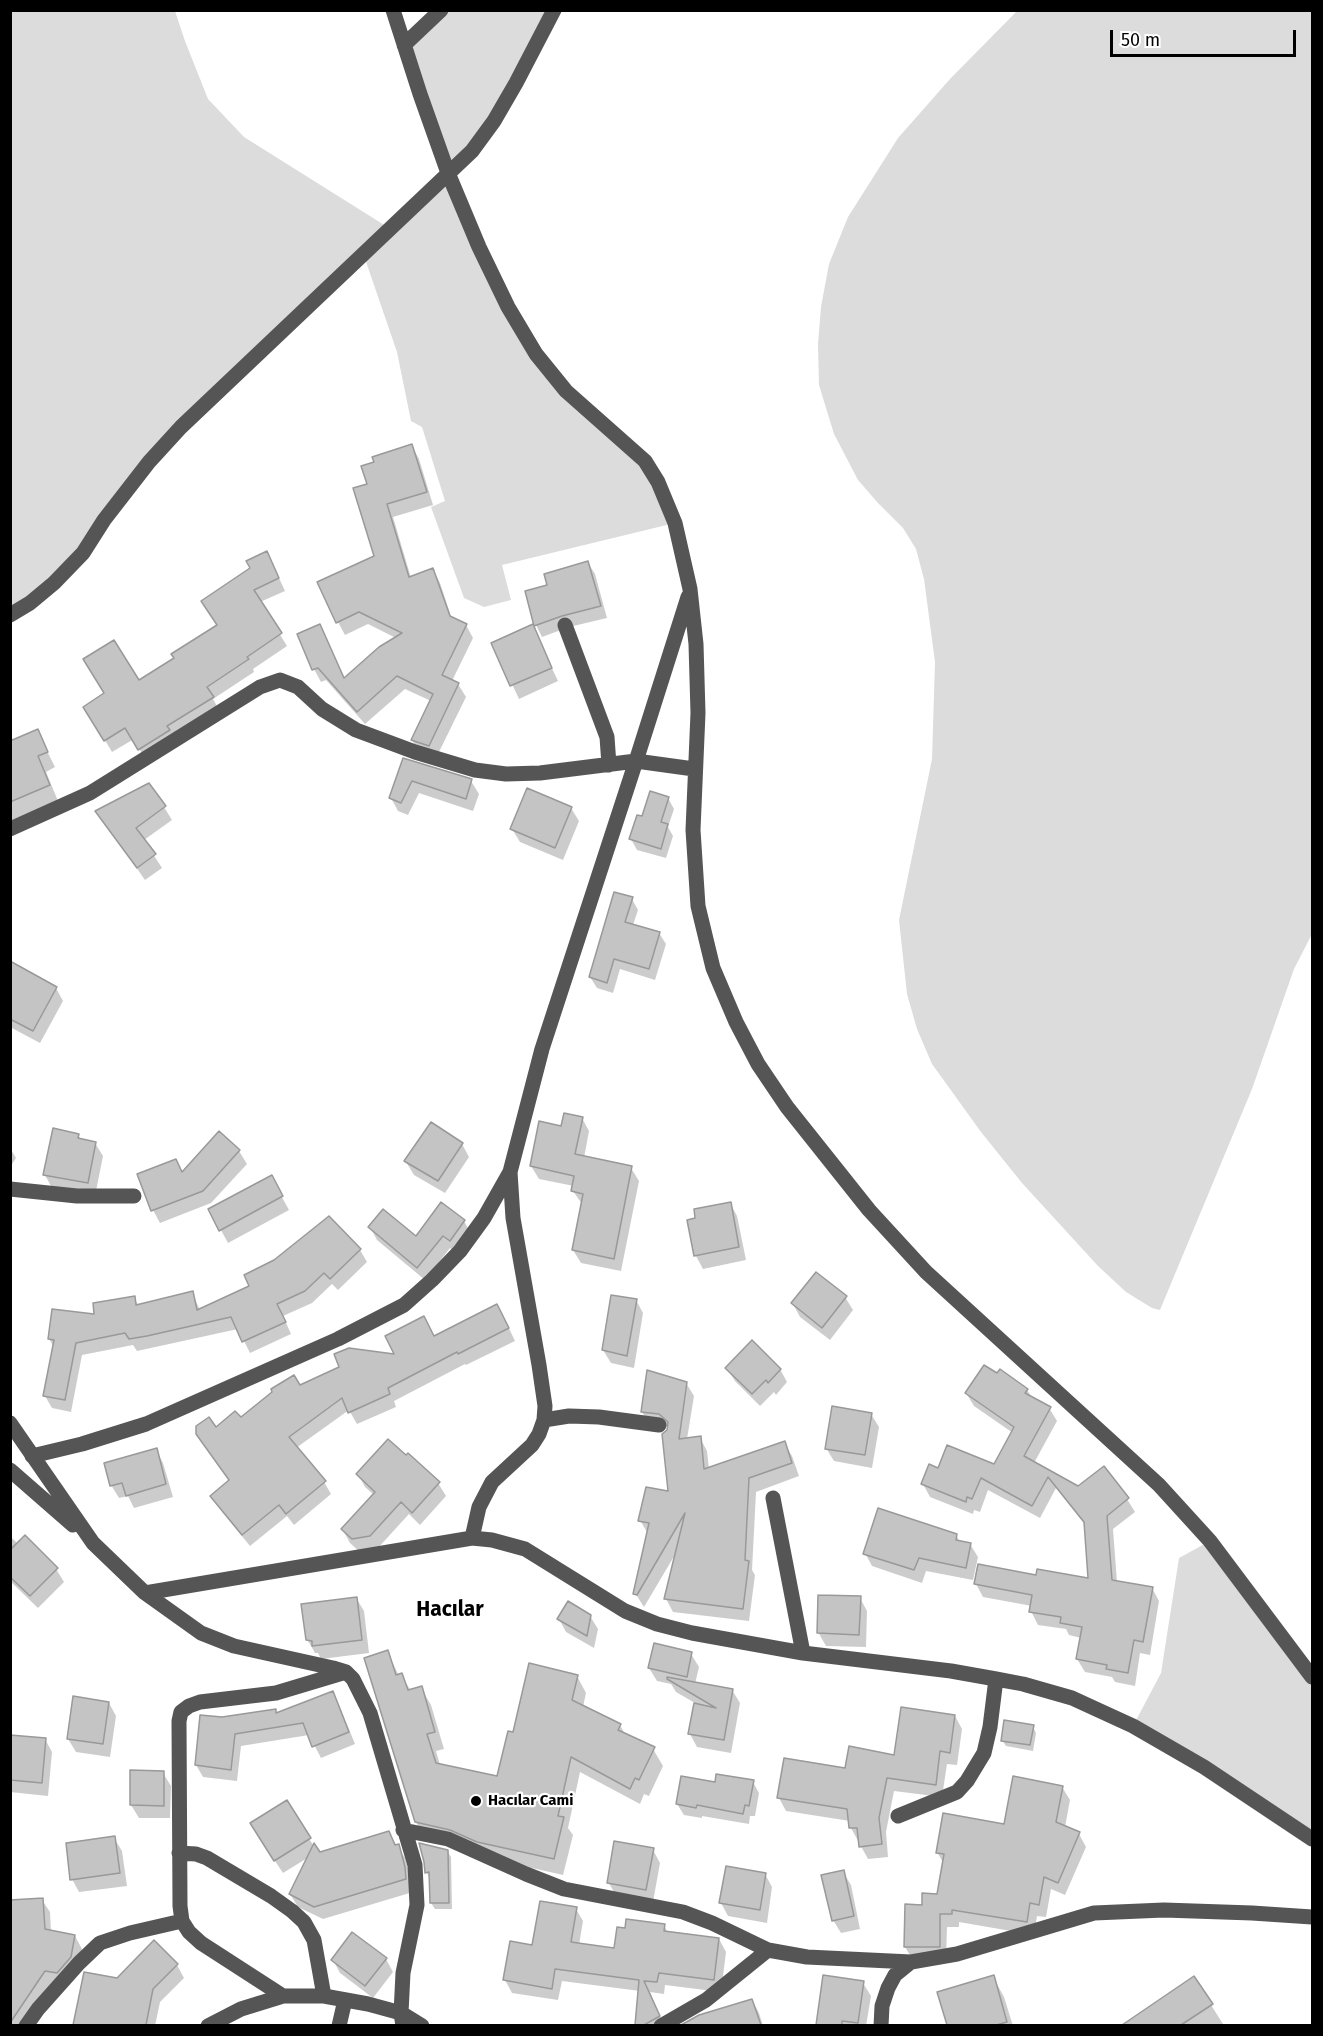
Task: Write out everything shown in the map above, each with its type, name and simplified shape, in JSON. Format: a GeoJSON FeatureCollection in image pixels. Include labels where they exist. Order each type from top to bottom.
{"type":"FeatureCollection","features":[{"type":"Feature","properties":{"kind":"street"},"geometry":{"type":"LineString","coordinates":[[393,10],[448,173],[508,307],[536,354],[566,392],[645,461],[658,482],[675,523],[690,589],[696,644],[697,702],[693,830],[698,906],[713,968],[736,1022],[758,1064],[869,1210],[926,1272],[1159,1485],[1210,1541],[1312,1677]]}},
{"type":"Feature","properties":{"kind":"street"},"geometry":{"type":"LineString","coordinates":[[404,45],[441,10]]}},
{"type":"Feature","properties":{"kind":"street"},"geometry":{"type":"LineString","coordinates":[[10,615],[30,603],[54,583],[83,553],[104,520],[149,462],[181,427],[369,246],[472,151],[494,121],[554,10]]}},
{"type":"Feature","properties":{"kind":"street"},"geometry":{"type":"LineString","coordinates":[[32,1456],[82,1444],[146,1424],[338,1339],[404,1305],[460,1251],[484,1218],[510,1172],[542,1049],[690,589]]}},
{"type":"Feature","properties":{"kind":"street"},"geometry":{"type":"LineString","coordinates":[[566,625],[607,737],[609,765]]}},
{"type":"Feature","properties":{"kind":"street"},"geometry":{"type":"LineString","coordinates":[[10,829],[90,793],[260,687],[280,680],[298,687],[322,709],[356,730],[406,749],[475,770],[506,774],[540,773],[636,761],[694,769]]}},
{"type":"Feature","properties":{"kind":"street"},"geometry":{"type":"LineString","coordinates":[[472,1538],[479,1507],[492,1482],[532,1445],[544,1420],[545,1406],[539,1365],[513,1218],[510,1172]]}},
{"type":"Feature","properties":{"kind":"street"},"geometry":{"type":"LineString","coordinates":[[10,1189],[77,1196],[134,1196]]}},
{"type":"Feature","properties":{"kind":"street"},"geometry":{"type":"LineString","coordinates":[[544,1420],[568,1416],[599,1417],[659,1425]]}},
{"type":"Feature","properties":{"kind":"street"},"geometry":{"type":"LineString","coordinates":[[10,1423],[93,1543]]}},
{"type":"Feature","properties":{"kind":"street"},"geometry":{"type":"LineString","coordinates":[[10,1470],[93,1543],[144,1593],[201,1633],[234,1646],[346,1672],[354,1679],[370,1713],[415,1865],[418,1888],[417,1905],[403,1973],[402,2019]]}},
{"type":"Feature","properties":{"kind":"street"},"geometry":{"type":"LineString","coordinates":[[772,1498],[803,1653]]}},
{"type":"Feature","properties":{"kind":"street"},"geometry":{"type":"LineString","coordinates":[[144,1593],[472,1538],[492,1540],[525,1549],[625,1611],[657,1624],[692,1633],[803,1653],[951,1671],[996,1679],[1072,1698],[1133,1726],[1204,1767],[1312,1839]]}},
{"type":"Feature","properties":{"kind":"street"},"geometry":{"type":"LineString","coordinates":[[283,1996],[201,1944],[182,1921],[178,1734],[181,1712],[200,1702],[276,1693],[346,1672]]}},
{"type":"Feature","properties":{"kind":"street"},"geometry":{"type":"LineString","coordinates":[[898,1816],[957,1792],[967,1781],[984,1753],[996,1679]]}},
{"type":"Feature","properties":{"kind":"street"},"geometry":{"type":"LineString","coordinates":[[403,1830],[448,1839],[526,1874],[564,1888],[683,1912],[768,1950],[807,1957],[911,1962],[957,1954],[1094,1913],[1164,1910],[1312,1917]]}},
{"type":"Feature","properties":{"kind":"street"},"geometry":{"type":"LineString","coordinates":[[179,1853],[196,1854],[207,1858],[271,1896],[304,1922],[314,1940],[324,1996]]}},
{"type":"Feature","properties":{"kind":"street"},"geometry":{"type":"LineString","coordinates":[[26,2025],[79,1962],[100,1943],[130,1933],[182,1921]]}},
{"type":"Feature","properties":{"kind":"street"},"geometry":{"type":"LineString","coordinates":[[661,2025],[706,2001],[768,1950]]}},
{"type":"Feature","properties":{"kind":"street"},"geometry":{"type":"LineString","coordinates":[[881,2025],[882,2006],[888,1988],[895,1975],[911,1962]]}},
{"type":"Feature","properties":{"kind":"street"},"geometry":{"type":"LineString","coordinates":[[208,2025],[241,2009],[283,1996],[324,1996],[345,2000],[422,2025]]}},
{"type":"Feature","properties":{"kind":"street"},"geometry":{"type":"LineString","coordinates":[[339,2025],[345,2000]]}},
{"type":"Feature","properties":{"kind":"shaded area"},"geometry":{"type":"Polygon","coordinates":[[[11,11],[175,11],[208,99],[244,137],[389,228],[448,173],[404,45],[441,11],[554,11],[516,83],[449,173],[536,354],[645,461],[675,523],[502,565],[511,600],[484,607],[464,598],[431,507],[445,501],[422,427],[411,421],[397,352],[363,253],[181,427],[83,553],[11,615],[11,11]]]}},
{"type":"Feature","properties":{"kind":"shaded area"},"geometry":{"type":"Polygon","coordinates":[[[1017,11],[1312,11],[1312,934],[1294,969],[1252,1089],[1160,1310],[1152,1308],[1126,1292],[1098,1266],[1022,1183],[981,1132],[932,1064],[917,1029],[907,994],[899,920],[932,759],[935,662],[924,579],[916,549],[903,528],[858,480],[834,434],[819,385],[818,344],[821,307],[829,264],[848,217],[898,138],[950,79],[1017,11]]]}},
{"type":"Feature","properties":{"kind":"shaded area"},"geometry":{"type":"Polygon","coordinates":[[[1210,1541],[1312,1677],[1312,1839],[1133,1726],[1161,1673],[1179,1558],[1210,1541]]]}},
{"type":"Feature","properties":{"kind":"building"},"geometry":{"type":"Polygon","coordinates":[[[412,444],[427,492],[387,504],[409,577],[433,568],[450,616],[467,624],[442,675],[459,683],[429,746],[411,740],[433,694],[397,676],[357,712],[318,668],[312,670],[297,634],[320,624],[344,678],[379,647],[402,633],[359,612],[336,623],[317,582],[374,556],[353,488],[367,484],[361,466],[374,462],[372,457],[412,444]]]}},
{"type":"Feature","properties":{"kind":"building"},"geometry":{"type":"Polygon","coordinates":[[[267,551],[279,578],[254,590],[282,633],[247,657],[249,659],[207,687],[214,697],[167,726],[170,730],[138,750],[125,728],[104,741],[83,707],[104,693],[83,659],[114,640],[139,680],[174,658],[171,654],[217,625],[201,601],[250,568],[246,561],[267,551]]]}},
{"type":"Feature","properties":{"kind":"building"},"geometry":{"type":"Polygon","coordinates":[[[588,561],[601,606],[534,626],[525,591],[547,585],[544,574],[588,561]]]}},
{"type":"Feature","properties":{"kind":"building"},"geometry":{"type":"Polygon","coordinates":[[[533,624],[552,668],[510,686],[491,643],[533,624]]]}},
{"type":"Feature","properties":{"kind":"building"},"geometry":{"type":"Polygon","coordinates":[[[38,729],[48,752],[38,756],[50,785],[10,802],[10,741],[38,729]]]}},
{"type":"Feature","properties":{"kind":"building"},"geometry":{"type":"Polygon","coordinates":[[[403,758],[472,779],[466,799],[412,781],[401,803],[389,798],[403,758]]]}},
{"type":"Feature","properties":{"kind":"building"},"geometry":{"type":"Polygon","coordinates":[[[149,783],[166,806],[136,828],[156,854],[137,868],[95,811],[149,783]]]}},
{"type":"Feature","properties":{"kind":"building"},"geometry":{"type":"Polygon","coordinates":[[[527,788],[572,807],[555,848],[510,829],[527,788]]]}},
{"type":"Feature","properties":{"kind":"building"},"geometry":{"type":"Polygon","coordinates":[[[650,791],[669,797],[661,822],[668,824],[661,849],[629,839],[637,815],[642,816],[650,791]]]}},
{"type":"Feature","properties":{"kind":"building"},"geometry":{"type":"Polygon","coordinates":[[[614,892],[633,897],[625,922],[660,932],[649,969],[614,959],[607,983],[589,977],[614,892]]]}},
{"type":"Feature","properties":{"kind":"building"},"geometry":{"type":"Polygon","coordinates":[[[10,961],[57,987],[33,1031],[10,1019],[10,961]]]}},
{"type":"Feature","properties":{"kind":"building"},"geometry":{"type":"Polygon","coordinates":[[[564,1113],[583,1117],[575,1154],[632,1166],[614,1259],[572,1250],[583,1194],[571,1191],[574,1176],[530,1166],[539,1121],[561,1126],[564,1113]]]}},
{"type":"Feature","properties":{"kind":"building"},"geometry":{"type":"Polygon","coordinates":[[[431,1122],[463,1143],[438,1181],[404,1161],[431,1122]]]}},
{"type":"Feature","properties":{"kind":"building"},"geometry":{"type":"Polygon","coordinates":[[[53,1128],[79,1134],[78,1138],[96,1142],[88,1183],[43,1175],[53,1128]]]}},
{"type":"Feature","properties":{"kind":"building"},"geometry":{"type":"Polygon","coordinates":[[[219,1131],[240,1150],[203,1191],[151,1211],[137,1174],[176,1159],[182,1172],[219,1131]]]}},
{"type":"Feature","properties":{"kind":"building"},"geometry":{"type":"Polygon","coordinates":[[[272,1175],[283,1196],[219,1231],[208,1209],[272,1175]]]}},
{"type":"Feature","properties":{"kind":"building"},"geometry":{"type":"Polygon","coordinates":[[[441,1202],[465,1220],[450,1241],[443,1236],[417,1268],[368,1227],[383,1209],[416,1236],[441,1202]]]}},
{"type":"Feature","properties":{"kind":"building"},"geometry":{"type":"Polygon","coordinates":[[[731,1202],[739,1247],[694,1256],[687,1220],[695,1218],[694,1209],[731,1202]]]}},
{"type":"Feature","properties":{"kind":"building"},"geometry":{"type":"Polygon","coordinates":[[[329,1216],[361,1249],[330,1279],[324,1273],[305,1291],[277,1304],[286,1322],[242,1342],[231,1317],[147,1336],[129,1339],[125,1333],[76,1343],[65,1400],[43,1396],[54,1340],[48,1339],[52,1309],[94,1314],[93,1303],[135,1296],[136,1305],[193,1291],[197,1310],[249,1286],[244,1275],[274,1260],[329,1216]]]}},
{"type":"Feature","properties":{"kind":"building"},"geometry":{"type":"Polygon","coordinates":[[[816,1272],[847,1296],[822,1328],[791,1303],[816,1272]]]}},
{"type":"Feature","properties":{"kind":"building"},"geometry":{"type":"Polygon","coordinates":[[[611,1295],[637,1299],[627,1356],[602,1350],[611,1295]]]}},
{"type":"Feature","properties":{"kind":"building"},"geometry":{"type":"Polygon","coordinates":[[[497,1304],[509,1328],[388,1388],[390,1394],[348,1413],[342,1398],[289,1437],[326,1481],[286,1514],[279,1505],[242,1535],[210,1496],[229,1480],[196,1434],[196,1426],[209,1417],[216,1427],[235,1411],[241,1417],[272,1392],[271,1389],[294,1375],[300,1385],[339,1367],[334,1354],[349,1348],[394,1354],[385,1336],[424,1316],[434,1336],[497,1304]]]}},
{"type":"Feature","properties":{"kind":"building"},"geometry":{"type":"Polygon","coordinates":[[[752,1340],[781,1369],[768,1383],[766,1380],[752,1394],[725,1368],[752,1340]]]}},
{"type":"Feature","properties":{"kind":"building"},"geometry":{"type":"Polygon","coordinates":[[[984,1365],[997,1373],[1000,1369],[1028,1389],[1025,1393],[1051,1407],[1024,1456],[1078,1486],[1104,1466],[1129,1498],[1107,1516],[1112,1580],[1153,1587],[1143,1642],[1134,1640],[1128,1673],[1106,1669],[1107,1665],[1076,1659],[1082,1627],[1060,1623],[1061,1617],[1029,1612],[1032,1595],[974,1584],[978,1564],[1036,1575],[1037,1569],[1088,1578],[1084,1522],[1048,1477],[1032,1506],[981,1478],[972,1499],[967,1497],[966,1502],[921,1484],[929,1464],[938,1468],[947,1445],[994,1464],[1014,1427],[965,1393],[984,1365]]]}},
{"type":"Feature","properties":{"kind":"building"},"geometry":{"type":"Polygon","coordinates":[[[647,1370],[687,1382],[679,1439],[701,1436],[704,1469],[785,1441],[792,1463],[749,1478],[745,1560],[749,1561],[743,1609],[664,1599],[685,1513],[637,1595],[633,1594],[649,1523],[638,1521],[646,1487],[668,1491],[662,1434],[667,1430],[668,1422],[659,1414],[641,1412],[647,1370]]]}},
{"type":"Feature","properties":{"kind":"building"},"geometry":{"type":"Polygon","coordinates":[[[832,1406],[872,1413],[865,1455],[825,1449],[832,1406]]]}},
{"type":"Feature","properties":{"kind":"building"},"geometry":{"type":"Polygon","coordinates":[[[388,1439],[406,1455],[408,1453],[440,1482],[412,1513],[401,1502],[370,1536],[352,1539],[341,1529],[375,1492],[356,1474],[388,1439]]]}},
{"type":"Feature","properties":{"kind":"building"},"geometry":{"type":"Polygon","coordinates":[[[157,1448],[166,1484],[126,1496],[122,1483],[110,1486],[104,1463],[157,1448]]]}},
{"type":"Feature","properties":{"kind":"building"},"geometry":{"type":"Polygon","coordinates":[[[878,1508],[957,1534],[956,1540],[971,1543],[966,1568],[919,1558],[914,1570],[863,1554],[878,1508]]]}},
{"type":"Feature","properties":{"kind":"building"},"geometry":{"type":"Polygon","coordinates":[[[25,1535],[58,1568],[30,1596],[10,1577],[10,1550],[25,1535]]]}},
{"type":"Feature","properties":{"kind":"building"},"geometry":{"type":"Polygon","coordinates":[[[818,1595],[861,1596],[859,1635],[817,1633],[818,1595]]]}},
{"type":"Feature","properties":{"kind":"building"},"geometry":{"type":"Polygon","coordinates":[[[357,1597],[362,1640],[312,1646],[312,1641],[306,1640],[301,1604],[357,1597]]]}},
{"type":"Feature","properties":{"kind":"building"},"geometry":{"type":"Polygon","coordinates":[[[568,1601],[591,1615],[587,1636],[557,1619],[568,1601]]]}},
{"type":"Feature","properties":{"kind":"building"},"geometry":{"type":"Polygon","coordinates":[[[654,1643],[692,1652],[687,1677],[648,1668],[654,1643]]]}},
{"type":"Feature","properties":{"kind":"building"},"geometry":{"type":"Polygon","coordinates":[[[388,1650],[396,1675],[402,1673],[408,1690],[422,1686],[435,1732],[427,1734],[436,1763],[497,1776],[508,1731],[513,1732],[529,1663],[578,1675],[572,1700],[621,1724],[618,1730],[655,1747],[639,1780],[635,1778],[630,1789],[571,1757],[558,1816],[564,1817],[554,1859],[477,1842],[450,1830],[415,1822],[364,1658],[388,1650]]]}},
{"type":"Feature","properties":{"kind":"building"},"geometry":{"type":"Polygon","coordinates":[[[667,1677],[733,1689],[724,1740],[688,1734],[694,1703],[716,1708],[667,1677]]]}},
{"type":"Feature","properties":{"kind":"building"},"geometry":{"type":"Polygon","coordinates":[[[333,1691],[349,1732],[312,1747],[303,1723],[235,1734],[231,1770],[195,1765],[200,1715],[222,1717],[276,1709],[276,1713],[333,1691]]]}},
{"type":"Feature","properties":{"kind":"building"},"geometry":{"type":"Polygon","coordinates":[[[73,1696],[109,1702],[103,1744],[67,1739],[73,1696]]]}},
{"type":"Feature","properties":{"kind":"building"},"geometry":{"type":"Polygon","coordinates":[[[901,1707],[955,1715],[950,1753],[940,1751],[936,1785],[887,1778],[879,1818],[882,1844],[859,1847],[857,1828],[849,1828],[847,1809],[777,1798],[784,1758],[845,1768],[849,1746],[894,1755],[901,1707]]]}},
{"type":"Feature","properties":{"kind":"building"},"geometry":{"type":"Polygon","coordinates":[[[1004,1720],[1034,1725],[1030,1745],[1001,1741],[1004,1720]]]}},
{"type":"Feature","properties":{"kind":"building"},"geometry":{"type":"Polygon","coordinates":[[[10,1735],[46,1738],[42,1783],[10,1780],[10,1735]]]}},
{"type":"Feature","properties":{"kind":"building"},"geometry":{"type":"Polygon","coordinates":[[[130,1770],[164,1771],[164,1806],[130,1805],[130,1770]]]}},
{"type":"Feature","properties":{"kind":"building"},"geometry":{"type":"Polygon","coordinates":[[[716,1774],[754,1780],[749,1806],[745,1805],[743,1814],[697,1805],[696,1808],[676,1804],[681,1776],[715,1782],[716,1774]]]}},
{"type":"Feature","properties":{"kind":"building"},"geometry":{"type":"Polygon","coordinates":[[[1013,1776],[1063,1786],[1056,1822],[1080,1832],[1058,1883],[1044,1877],[1039,1905],[1030,1903],[1027,1922],[952,1910],[952,1914],[940,1914],[940,1947],[904,1947],[905,1904],[922,1905],[922,1893],[937,1894],[944,1854],[936,1853],[943,1813],[1004,1824],[1013,1776]]]}},
{"type":"Feature","properties":{"kind":"building"},"geometry":{"type":"Polygon","coordinates":[[[287,1800],[311,1838],[274,1861],[250,1823],[287,1800]]]}},
{"type":"Feature","properties":{"kind":"building"},"geometry":{"type":"Polygon","coordinates":[[[389,1831],[395,1845],[399,1844],[406,1879],[314,1907],[289,1894],[314,1843],[320,1852],[389,1831]]]}},
{"type":"Feature","properties":{"kind":"building"},"geometry":{"type":"Polygon","coordinates":[[[115,1836],[120,1873],[70,1880],[66,1843],[115,1836]]]}},
{"type":"Feature","properties":{"kind":"building"},"geometry":{"type":"Polygon","coordinates":[[[614,1841],[654,1848],[646,1890],[607,1883],[614,1841]]]}},
{"type":"Feature","properties":{"kind":"building"},"geometry":{"type":"Polygon","coordinates":[[[419,1843],[448,1850],[449,1903],[430,1903],[429,1872],[425,1873],[419,1843]]]}},
{"type":"Feature","properties":{"kind":"building"},"geometry":{"type":"Polygon","coordinates":[[[726,1866],[766,1873],[760,1910],[719,1903],[726,1866]]]}},
{"type":"Feature","properties":{"kind":"building"},"geometry":{"type":"Polygon","coordinates":[[[844,1870],[854,1916],[832,1921],[821,1875],[844,1870]]]}},
{"type":"Feature","properties":{"kind":"building"},"geometry":{"type":"Polygon","coordinates":[[[43,1898],[45,1929],[75,1935],[71,1957],[57,1973],[45,1971],[10,2023],[10,1900],[43,1898]]]}},
{"type":"Feature","properties":{"kind":"building"},"geometry":{"type":"Polygon","coordinates":[[[540,1901],[577,1907],[571,1942],[614,1948],[617,1927],[625,1928],[626,1919],[665,1924],[664,1931],[719,1938],[714,1980],[659,1973],[657,1982],[644,1981],[660,2016],[644,2025],[635,2025],[639,1980],[555,1969],[552,1989],[503,1980],[510,1941],[532,1945],[540,1901]]]}},
{"type":"Feature","properties":{"kind":"building"},"geometry":{"type":"Polygon","coordinates":[[[352,1932],[387,1958],[365,1986],[331,1960],[352,1932]]]}},
{"type":"Feature","properties":{"kind":"building"},"geometry":{"type":"Polygon","coordinates":[[[154,1940],[178,1964],[153,1989],[146,2025],[73,2025],[84,1972],[117,1978],[154,1940]]]}},
{"type":"Feature","properties":{"kind":"building"},"geometry":{"type":"Polygon","coordinates":[[[823,1975],[864,1981],[858,2023],[842,2021],[842,2025],[816,2025],[823,1975]]]}},
{"type":"Feature","properties":{"kind":"building"},"geometry":{"type":"Polygon","coordinates":[[[994,1975],[1007,2022],[996,2025],[947,2025],[937,1992],[994,1975]]]}},
{"type":"Feature","properties":{"kind":"building"},"geometry":{"type":"Polygon","coordinates":[[[1194,1976],[1213,2004],[1181,2025],[1122,2025],[1194,1976]]]}},
{"type":"Feature","properties":{"kind":"building"},"geometry":{"type":"Polygon","coordinates":[[[752,1999],[761,2025],[681,2025],[699,2015],[752,1999]]]}},
{"type":"Feature","properties":{"kind":"place","name":"Hacılar Cami"},"geometry":{"type":"Point","coordinates":[476,1801]}},
{"type":"Feature","properties":{"kind":"district","name":"Hacılar"},"geometry":{"type":"Point","coordinates":[450,1610]}}]}
